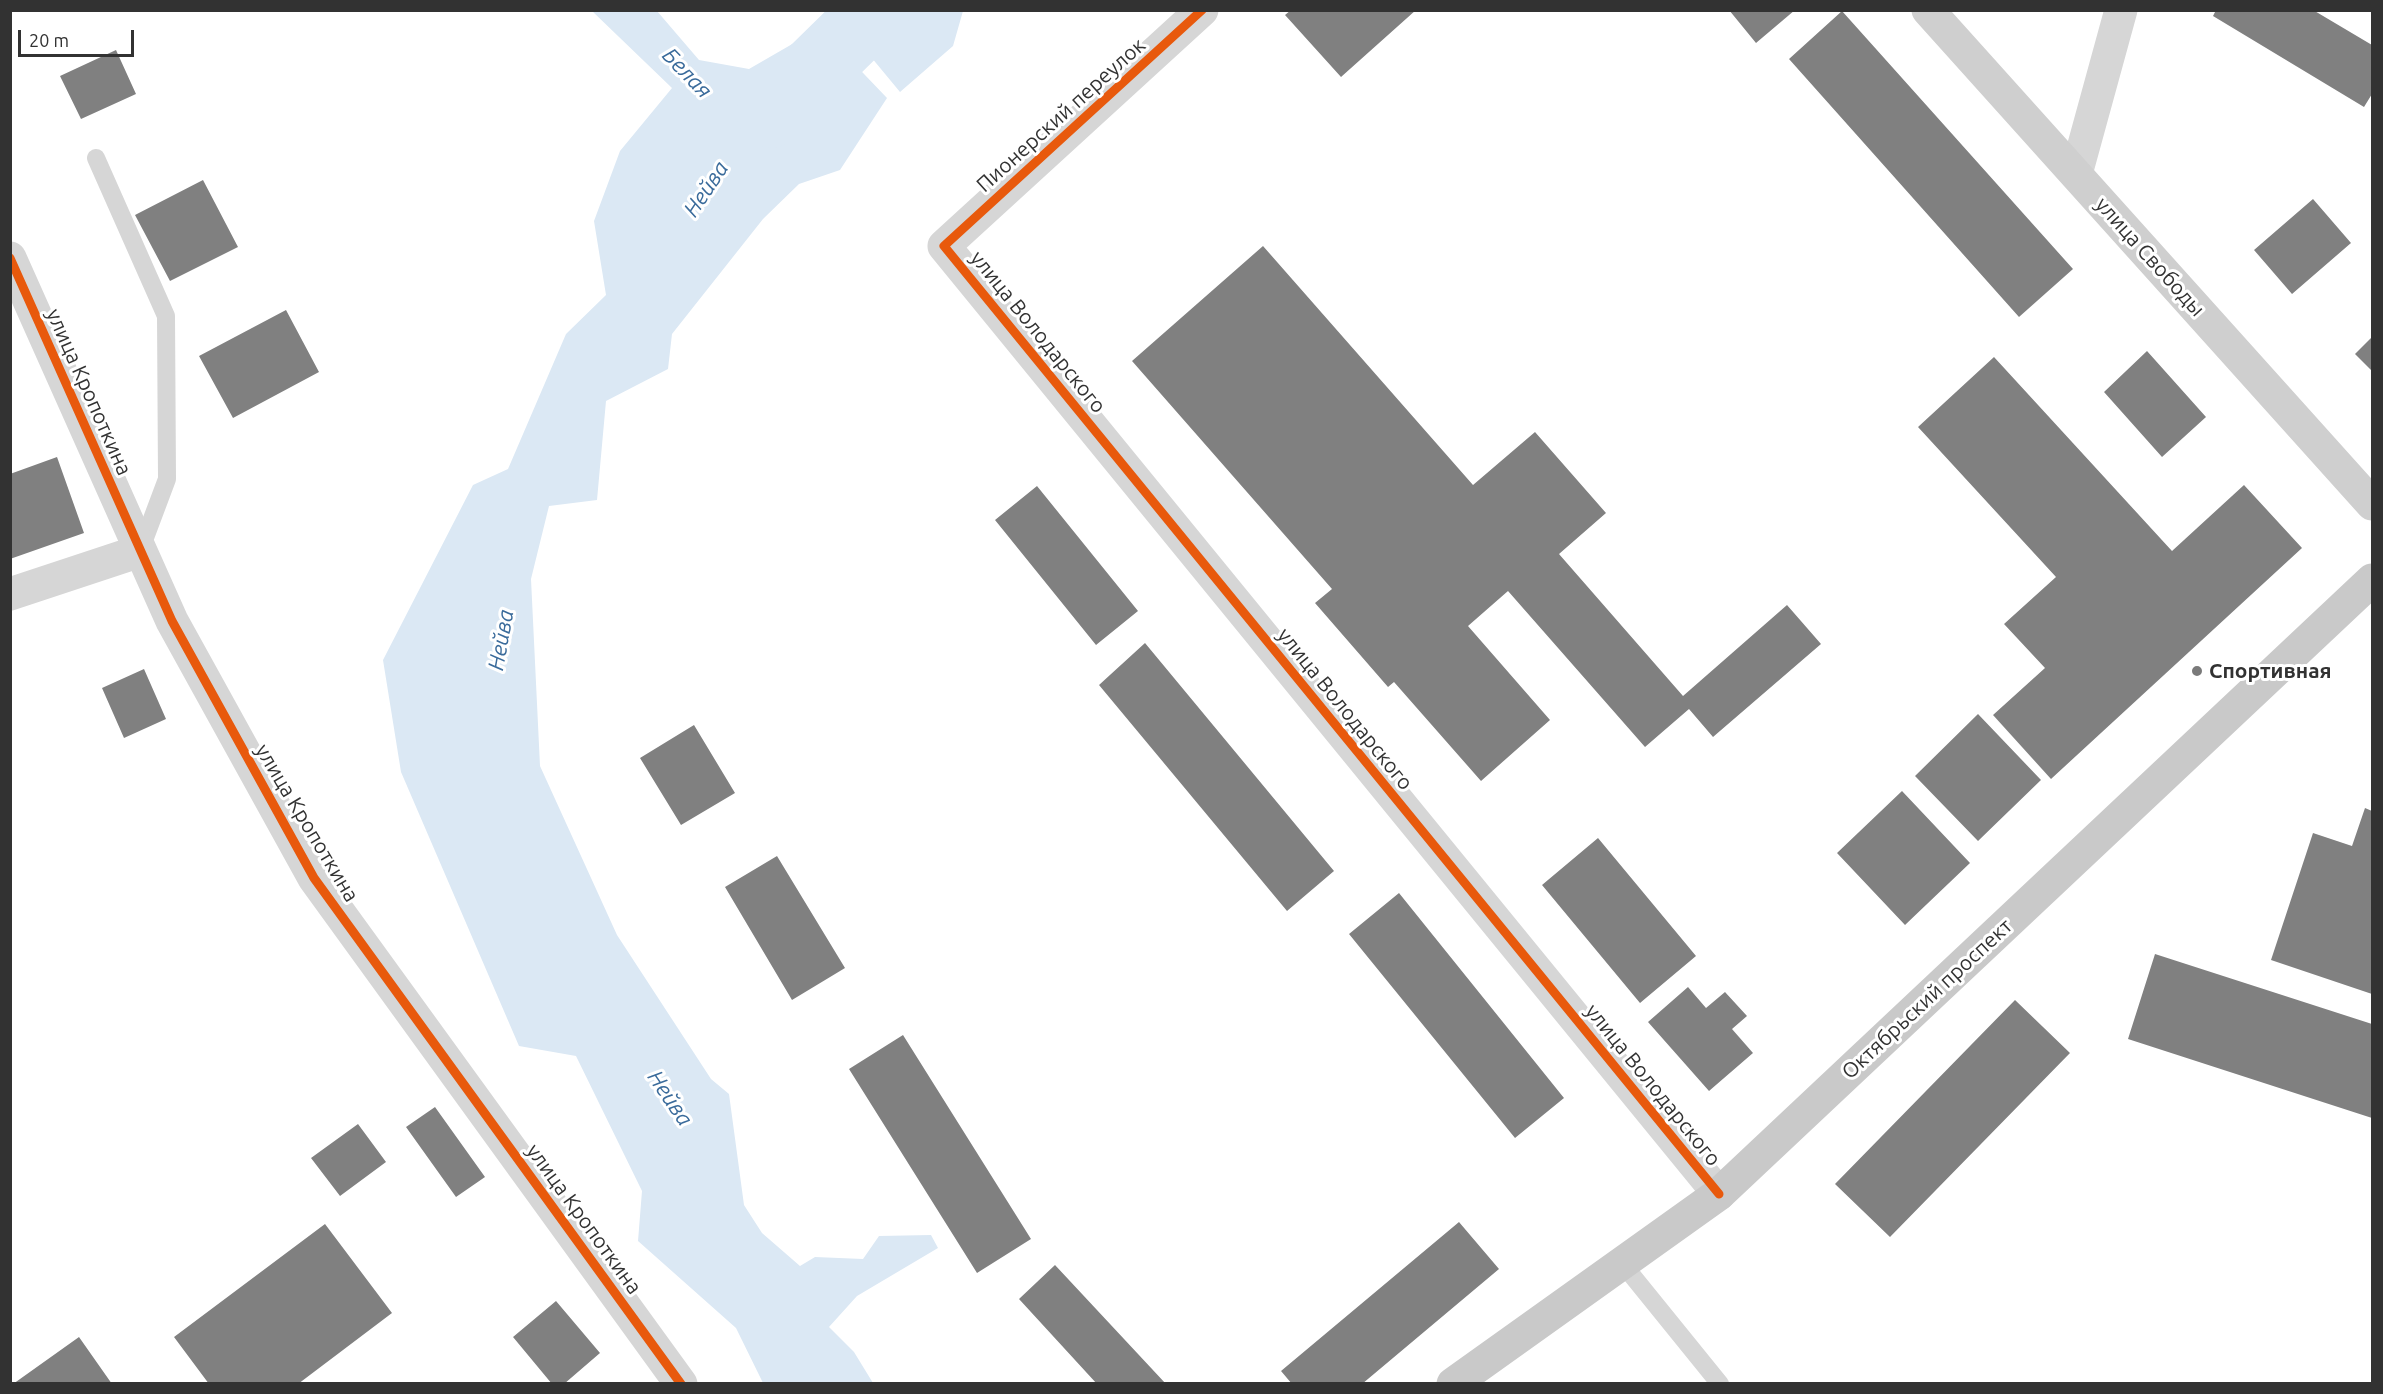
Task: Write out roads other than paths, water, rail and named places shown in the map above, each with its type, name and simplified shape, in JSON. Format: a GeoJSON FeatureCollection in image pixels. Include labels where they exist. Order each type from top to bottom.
{"type":"FeatureCollection","features":[{"type":"Feature","properties":{"kind":"main road","name":"улица Свободы"},"geometry":{"type":"LineString","coordinates":[[1928,10],[2373,504]]}},
{"type":"Feature","properties":{"kind":"main road","name":"Октябрьский проспект"},"geometry":{"type":"LineString","coordinates":[[1453,1383],[1719,1194],[2373,580]]}},
{"type":"Feature","properties":{"kind":"street","name":"Пионерский переулок"},"geometry":{"type":"LineString","coordinates":[[944,246],[1202,10]]}},
{"type":"Feature","properties":{"kind":"street"},"geometry":{"type":"LineString","coordinates":[[2076,174],[2121,10]]}},
{"type":"Feature","properties":{"kind":"street","name":"улица Володарского"},"geometry":{"type":"LineString","coordinates":[[944,246],[1719,1194]]}},
{"type":"Feature","properties":{"kind":"street","name":"улица Кропоткина"},"geometry":{"type":"LineString","coordinates":[[10,258],[172,621],[314,878],[681,1383]]}},
{"type":"Feature","properties":{"kind":"street"},"geometry":{"type":"LineString","coordinates":[[10,594],[140,551]]}},
{"type":"Feature","properties":{"kind":"lane"},"geometry":{"type":"LineString","coordinates":[[96,158],[166,316],[167,480],[140,551]]}},
{"type":"Feature","properties":{"kind":"lane"},"geometry":{"type":"LineString","coordinates":[[1622,1263],[1720,1383]]}},
{"type":"Feature","properties":{"kind":"water"},"geometry":{"type":"Polygon","coordinates":[[[865,10],[963,11],[953,46],[900,92],[852,34],[865,10]]]}},
{"type":"Feature","properties":{"kind":"water","name":"Белая"},"geometry":{"type":"Polygon","coordinates":[[[592,11],[657,11],[699,60],[749,69],[820,28],[887,98],[840,170],[799,184],[763,219],[672,334],[668,369],[606,401],[597,500],[549,506],[531,579],[540,766],[617,935],[711,1079],[729,1094],[744,1205],[762,1233],[800,1266],[815,1257],[863,1259],[879,1236],[931,1235],[938,1248],[857,1296],[829,1327],[854,1352],[873,1383],[763,1383],[736,1328],[638,1241],[642,1191],[576,1056],[519,1046],[401,772],[383,660],[473,485],[508,469],[566,334],[606,295],[594,221],[620,151],[672,88],[592,11]]]}},
{"type":"Feature","properties":{"kind":"waterway","name":"Нейва"},"geometry":{"type":"LineString","coordinates":[[771,113],[876,10]]}},
{"type":"Feature","properties":{"kind":"place","name":"Спортивная"},"geometry":{"type":"Point","coordinates":[2197,671]}}]}
